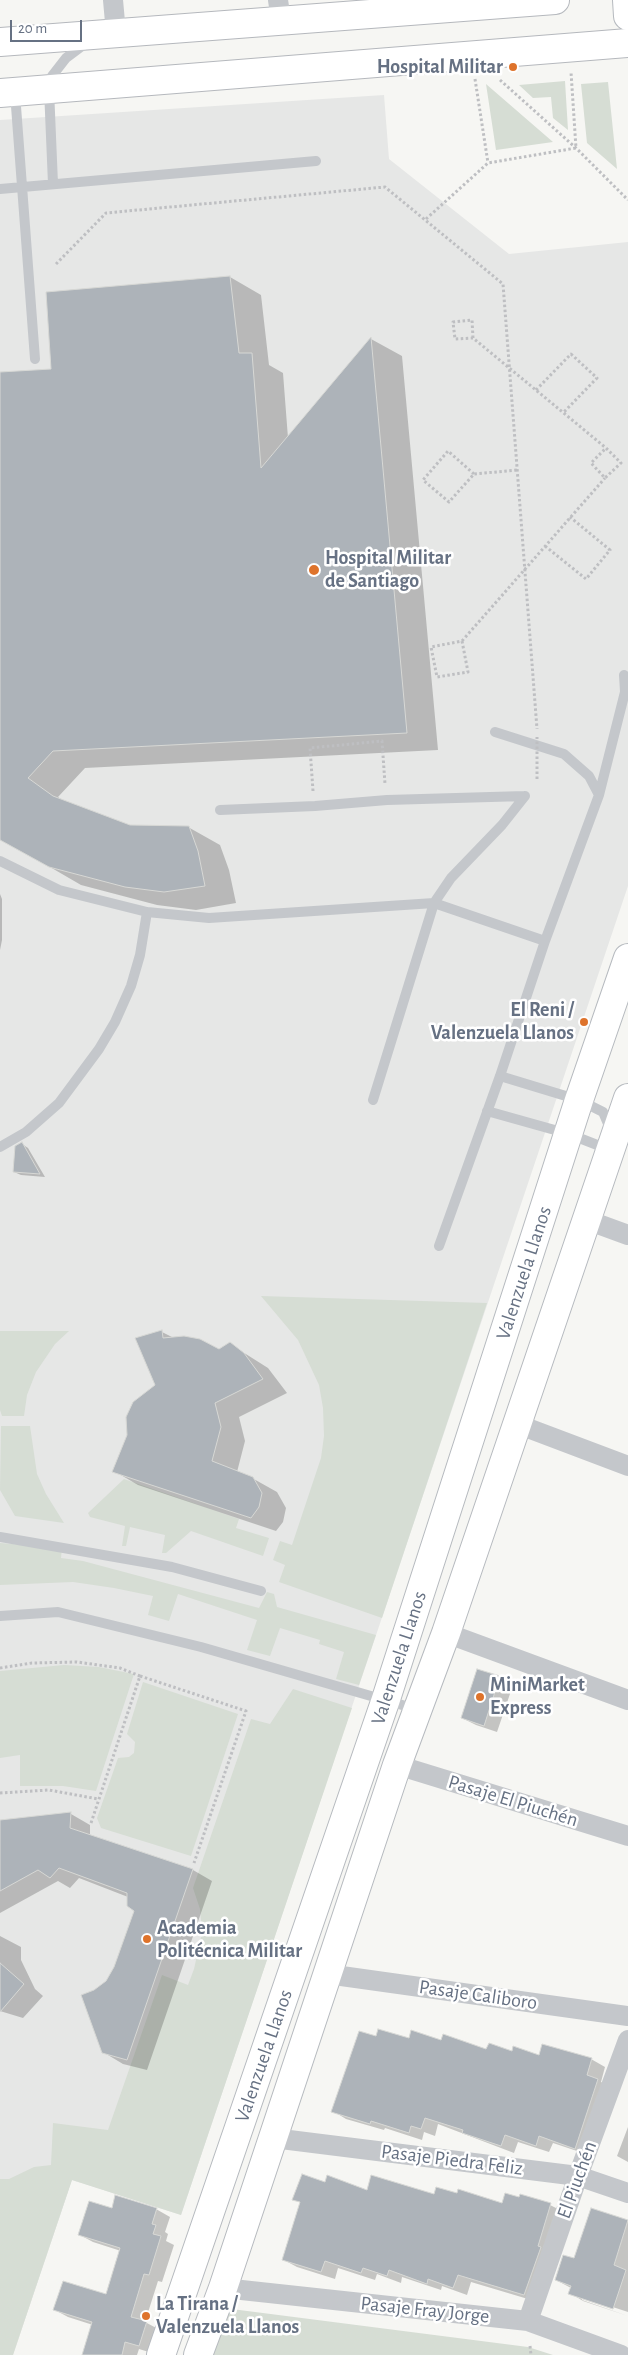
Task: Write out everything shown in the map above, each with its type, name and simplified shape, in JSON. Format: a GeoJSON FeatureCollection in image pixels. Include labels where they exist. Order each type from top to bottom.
{"type":"FeatureCollection","features":[{"type":"Feature","properties":{"kind":"main road"},"geometry":{"type":"LineString","coordinates":[[0,42],[110,33],[280,10],[556,0]]}},
{"type":"Feature","properties":{"kind":"main road"},"geometry":{"type":"LineString","coordinates":[[627,0],[628,16]]}},
{"type":"Feature","properties":{"kind":"main road"},"geometry":{"type":"LineString","coordinates":[[8,93],[628,43]]}},
{"type":"Feature","properties":{"kind":"main road","name":"Valenzuela Llanos"},"geometry":{"type":"LineString","coordinates":[[161,2355],[386,1699],[579,1100],[628,958]]}},
{"type":"Feature","properties":{"kind":"main road","name":"Valenzuela Llanos"},"geometry":{"type":"LineString","coordinates":[[198,2355],[223,2288],[397,1766],[446,1633],[628,1098]]}},
{"type":"Feature","properties":{"kind":"street"},"geometry":{"type":"LineString","coordinates":[[110,33],[113,0]]}},
{"type":"Feature","properties":{"kind":"street"},"geometry":{"type":"LineString","coordinates":[[587,1220],[628,1235]]}},
{"type":"Feature","properties":{"kind":"street"},"geometry":{"type":"LineString","coordinates":[[517,1424],[628,1466]]}},
{"type":"Feature","properties":{"kind":"street"},"geometry":{"type":"LineString","coordinates":[[446,1633],[628,1700]]}},
{"type":"Feature","properties":{"kind":"street","name":"Pasaje El Piuchén"},"geometry":{"type":"LineString","coordinates":[[397,1766],[628,1836]]}},
{"type":"Feature","properties":{"kind":"street","name":"Pasaje Caliboro"},"geometry":{"type":"LineString","coordinates":[[327,1974],[628,2016]]}},
{"type":"Feature","properties":{"kind":"street","name":"El Piuchén"},"geometry":{"type":"LineString","coordinates":[[528,2321],[578,2176],[628,2040]]}},
{"type":"Feature","properties":{"kind":"street","name":"Pasaje Piedra Feliz"},"geometry":{"type":"LineString","coordinates":[[273,2138],[578,2176],[628,2193]]}},
{"type":"Feature","properties":{"kind":"street","name":"Pasaje Fray Jorge"},"geometry":{"type":"LineString","coordinates":[[223,2288],[528,2321],[621,2355]]}},
{"type":"Feature","properties":{"kind":"lane"},"geometry":{"type":"LineString","coordinates":[[53,184],[49,90],[52,76],[59,65],[87,42],[110,33]]}},
{"type":"Feature","properties":{"kind":"lane"},"geometry":{"type":"LineString","coordinates":[[8,93],[22,187],[35,359]]}},
{"type":"Feature","properties":{"kind":"lane"},"geometry":{"type":"LineString","coordinates":[[0,189],[316,161]]}},
{"type":"Feature","properties":{"kind":"lane"},"geometry":{"type":"LineString","coordinates":[[440,1246],[545,941],[599,795],[625,692],[624,675]]}},
{"type":"Feature","properties":{"kind":"lane"},"geometry":{"type":"LineString","coordinates":[[494,732],[564,754],[589,776],[599,795]]}},
{"type":"Feature","properties":{"kind":"lane"},"geometry":{"type":"LineString","coordinates":[[220,810],[315,806],[387,800],[525,796],[451,878],[434,903],[373,1100]]}},
{"type":"Feature","properties":{"kind":"lane"},"geometry":{"type":"LineString","coordinates":[[0,861],[59,890],[148,912],[209,918],[434,903],[545,941]]}},
{"type":"Feature","properties":{"kind":"lane"},"geometry":{"type":"LineString","coordinates":[[0,1147],[26,1132],[59,1103],[99,1049],[115,1022],[132,986],[148,912]]}},
{"type":"Feature","properties":{"kind":"lane"},"geometry":{"type":"LineString","coordinates":[[500,1076],[579,1100],[602,1112],[613,1144]]}},
{"type":"Feature","properties":{"kind":"lane"},"geometry":{"type":"LineString","coordinates":[[487,1111],[613,1144]]}},
{"type":"Feature","properties":{"kind":"lane"},"geometry":{"type":"LineString","coordinates":[[0,1537],[172,1566],[261,1591]]}},
{"type":"Feature","properties":{"kind":"lane"},"geometry":{"type":"LineString","coordinates":[[0,1616],[58,1612],[200,1647],[386,1699],[418,1710]]}},
{"type":"Feature","properties":{"kind":"path"},"geometry":{"type":"LineString","coordinates":[[570,66],[576,148]]}},
{"type":"Feature","properties":{"kind":"path"},"geometry":{"type":"LineString","coordinates":[[474,74],[488,163]]}},
{"type":"Feature","properties":{"kind":"path"},"geometry":{"type":"LineString","coordinates":[[497,78],[576,148],[628,200]]}},
{"type":"Feature","properties":{"kind":"path"},"geometry":{"type":"LineString","coordinates":[[426,219],[488,163],[576,148]]}},
{"type":"Feature","properties":{"kind":"path"},"geometry":{"type":"LineString","coordinates":[[56,264],[106,213],[385,187],[503,284],[538,737],[537,779]]}},
{"type":"Feature","properties":{"kind":"path"},"geometry":{"type":"LineString","coordinates":[[462,641],[468,672],[436,678],[431,647],[462,641],[605,478],[621,463],[606,448],[473,338],[455,339],[453,322],[472,320],[473,338]]}},
{"type":"Feature","properties":{"kind":"path"},"geometry":{"type":"LineString","coordinates":[[536,390],[571,354],[597,378],[563,413]]}},
{"type":"Feature","properties":{"kind":"path"},"geometry":{"type":"LineString","coordinates":[[605,478],[590,464],[606,448]]}},
{"type":"Feature","properties":{"kind":"path"},"geometry":{"type":"LineString","coordinates":[[474,474],[448,451],[422,480],[449,502],[474,474],[518,470]]}},
{"type":"Feature","properties":{"kind":"path"},"geometry":{"type":"LineString","coordinates":[[545,546],[586,579],[610,550],[570,518]]}},
{"type":"Feature","properties":{"kind":"path"},"geometry":{"type":"LineString","coordinates":[[315,806],[310,748],[382,741],[387,800]]}},
{"type":"Feature","properties":{"kind":"path"},"geometry":{"type":"LineString","coordinates":[[0,1668],[32,1663],[77,1662],[120,1668],[246,1711],[194,1863]]}},
{"type":"Feature","properties":{"kind":"path"},"geometry":{"type":"LineString","coordinates":[[91,1823],[140,1676]]}},
{"type":"Feature","properties":{"kind":"path"},"geometry":{"type":"LineString","coordinates":[[0,1793],[49,1790],[98,1799]]}},
{"type":"Feature","properties":{"kind":"shaded area"},"geometry":{"type":"Polygon","coordinates":[[[565,81],[568,130],[553,118],[551,97],[533,98],[519,85],[565,81]]]}},
{"type":"Feature","properties":{"kind":"shaded area"},"geometry":{"type":"Polygon","coordinates":[[[608,82],[617,169],[587,143],[581,84],[608,82]]]}},
{"type":"Feature","properties":{"kind":"shaded area"},"geometry":{"type":"Polygon","coordinates":[[[486,84],[553,142],[496,150],[486,84]]]}},
{"type":"Feature","properties":{"kind":"shaded area","name":"Hospital Militar de Santiago"},"geometry":{"type":"Polygon","coordinates":[[[384,95],[389,159],[509,254],[628,242],[628,886],[181,2215],[72,2180],[13,2355],[0,2355],[0,120],[384,95]]]}},
{"type":"Feature","properties":{"kind":"shaded area"},"geometry":{"type":"Polygon","coordinates":[[[261,1296],[487,1303],[382,1618],[279,1582],[285,1565],[273,1560],[280,1541],[292,1545],[321,1458],[324,1436],[323,1408],[319,1385],[298,1340],[261,1296]]]}},
{"type":"Feature","properties":{"kind":"shaded area"},"geometry":{"type":"Polygon","coordinates":[[[0,1331],[69,1331],[55,1344],[36,1372],[27,1395],[24,1416],[2,1416],[0,1410],[0,1331]]]}},
{"type":"Feature","properties":{"kind":"shaded area"},"geometry":{"type":"Polygon","coordinates":[[[1,1426],[30,1426],[37,1474],[46,1494],[64,1523],[15,1516],[0,1490],[1,1426]]]}},
{"type":"Feature","properties":{"kind":"shaded area"},"geometry":{"type":"Polygon","coordinates":[[[124,1479],[239,1519],[236,1528],[269,1538],[263,1556],[191,1531],[166,1553],[162,1553],[165,1535],[130,1527],[126,1546],[122,1546],[125,1526],[90,1517],[88,1513],[124,1479]]]}},
{"type":"Feature","properties":{"kind":"shaded area"},"geometry":{"type":"Polygon","coordinates":[[[0,1543],[62,1548],[61,1558],[83,1561],[259,1608],[267,1592],[274,1594],[277,1607],[376,1635],[359,1685],[336,1679],[344,1652],[319,1644],[320,1640],[280,1628],[270,1656],[247,1650],[257,1620],[178,1594],[169,1621],[148,1615],[153,1596],[73,1582],[0,1585],[0,1543]]]}},
{"type":"Feature","properties":{"kind":"shaded area"},"geometry":{"type":"Polygon","coordinates":[[[64,1665],[99,1667],[134,1674],[96,1791],[63,1786],[20,1786],[20,1755],[0,1758],[0,1671],[64,1665]]]}},
{"type":"Feature","properties":{"kind":"shaded area"},"geometry":{"type":"Polygon","coordinates":[[[143,1682],[238,1714],[191,1856],[101,1828],[97,1818],[118,1758],[129,1757],[134,1753],[135,1742],[127,1734],[143,1682]]]}},
{"type":"Feature","properties":{"kind":"shaded area"},"geometry":{"type":"Polygon","coordinates":[[[293,1689],[352,1708],[181,2215],[72,2180],[13,2355],[0,2355],[0,2179],[9,2179],[34,2167],[51,2165],[53,2123],[108,2130],[162,1975],[188,1985],[194,1969],[202,1933],[200,1909],[193,1888],[251,1719],[270,1724],[293,1689]]]}},
{"type":"Feature","properties":{"kind":"shaded area"},"geometry":{"type":"Polygon","coordinates":[[[216,2307],[528,2347],[553,2355],[199,2355],[216,2307]]]}},
{"type":"Feature","properties":{"kind":"building","name":"Hospital Militar de Santiago"},"geometry":{"type":"Polygon","coordinates":[[[230,276],[239,353],[252,353],[261,468],[371,337],[407,733],[53,751],[28,778],[53,796],[130,825],[189,826],[198,851],[205,886],[164,892],[125,887],[49,867],[0,840],[0,372],[51,369],[46,292],[230,276]]]}},
{"type":"Feature","properties":{"kind":"building"},"geometry":{"type":"Polygon","coordinates":[[[22,1142],[40,1174],[13,1172],[15,1146],[22,1142]]]}},
{"type":"Feature","properties":{"kind":"building"},"geometry":{"type":"Polygon","coordinates":[[[162,1330],[163,1338],[184,1336],[200,1339],[219,1349],[230,1342],[244,1353],[263,1379],[215,1403],[221,1427],[212,1461],[253,1477],[262,1493],[259,1507],[251,1518],[112,1472],[127,1435],[126,1417],[133,1402],[155,1385],[135,1338],[162,1330]]]}},
{"type":"Feature","properties":{"kind":"building","name":"MiniMarket Express"},"geometry":{"type":"Polygon","coordinates":[[[477,1669],[500,1676],[484,1726],[461,1718],[477,1669]]]}},
{"type":"Feature","properties":{"kind":"building","name":"Academia Politécnica Militar"},"geometry":{"type":"Polygon","coordinates":[[[71,1812],[70,1828],[193,1869],[127,2060],[102,2053],[81,1995],[94,1990],[106,1981],[114,1967],[134,1911],[127,1906],[127,1893],[59,1868],[50,1878],[38,1870],[0,1891],[0,1820],[71,1812]]]}},
{"type":"Feature","properties":{"kind":"building"},"geometry":{"type":"Polygon","coordinates":[[[0,1963],[24,1984],[0,2012],[0,1963]]]}},
{"type":"Feature","properties":{"kind":"building"},"geometry":{"type":"Polygon","coordinates":[[[378,2029],[409,2038],[411,2030],[441,2040],[443,2034],[486,2049],[489,2043],[512,2051],[513,2046],[539,2055],[542,2044],[592,2058],[587,2075],[598,2079],[575,2149],[539,2136],[536,2146],[505,2135],[501,2146],[462,2133],[463,2130],[425,2118],[421,2129],[411,2126],[409,2133],[371,2121],[370,2124],[331,2112],[359,2031],[376,2036],[378,2029]]]}},
{"type":"Feature","properties":{"kind":"building"},"geometry":{"type":"Polygon","coordinates":[[[302,2174],[325,2182],[327,2175],[367,2190],[371,2175],[434,2194],[436,2187],[457,2193],[458,2189],[502,2203],[505,2193],[519,2197],[520,2194],[551,2203],[538,2246],[541,2247],[524,2295],[458,2275],[453,2288],[428,2279],[427,2284],[389,2270],[387,2276],[363,2268],[361,2273],[325,2261],[321,2272],[282,2260],[300,2202],[292,2200],[302,2174]]]}},
{"type":"Feature","properties":{"kind":"building"},"geometry":{"type":"Polygon","coordinates":[[[115,2195],[157,2208],[152,2224],[156,2225],[153,2234],[161,2236],[149,2275],[144,2274],[131,2317],[147,2321],[139,2346],[125,2342],[122,2355],[82,2355],[92,2322],[53,2310],[63,2281],[106,2294],[120,2248],[78,2235],[89,2201],[112,2208],[115,2195]]]}},
{"type":"Feature","properties":{"kind":"building"},"geometry":{"type":"Polygon","coordinates":[[[591,2208],[628,2220],[614,2265],[626,2270],[613,2309],[568,2294],[571,2286],[555,2280],[563,2255],[574,2258],[591,2208]]]}},
{"type":"Feature","properties":{"kind":"place","name":"Hospital Militar"},"geometry":{"type":"Point","coordinates":[513,67]}},
{"type":"Feature","properties":{"kind":"place","name":"Hospital Militar de Santiago"},"geometry":{"type":"Point","coordinates":[314,570]}},
{"type":"Feature","properties":{"kind":"place","name":"El Reni / Valenzuela Llanos"},"geometry":{"type":"Point","coordinates":[584,1022]}},
{"type":"Feature","properties":{"kind":"place","name":"MiniMarket Express"},"geometry":{"type":"Point","coordinates":[480,1697]}},
{"type":"Feature","properties":{"kind":"place","name":"Academia Politécnica Militar"},"geometry":{"type":"Point","coordinates":[147,1939]}},
{"type":"Feature","properties":{"kind":"place","name":"La Tirana / Valenzuela Llanos"},"geometry":{"type":"Point","coordinates":[146,2316]}}]}
